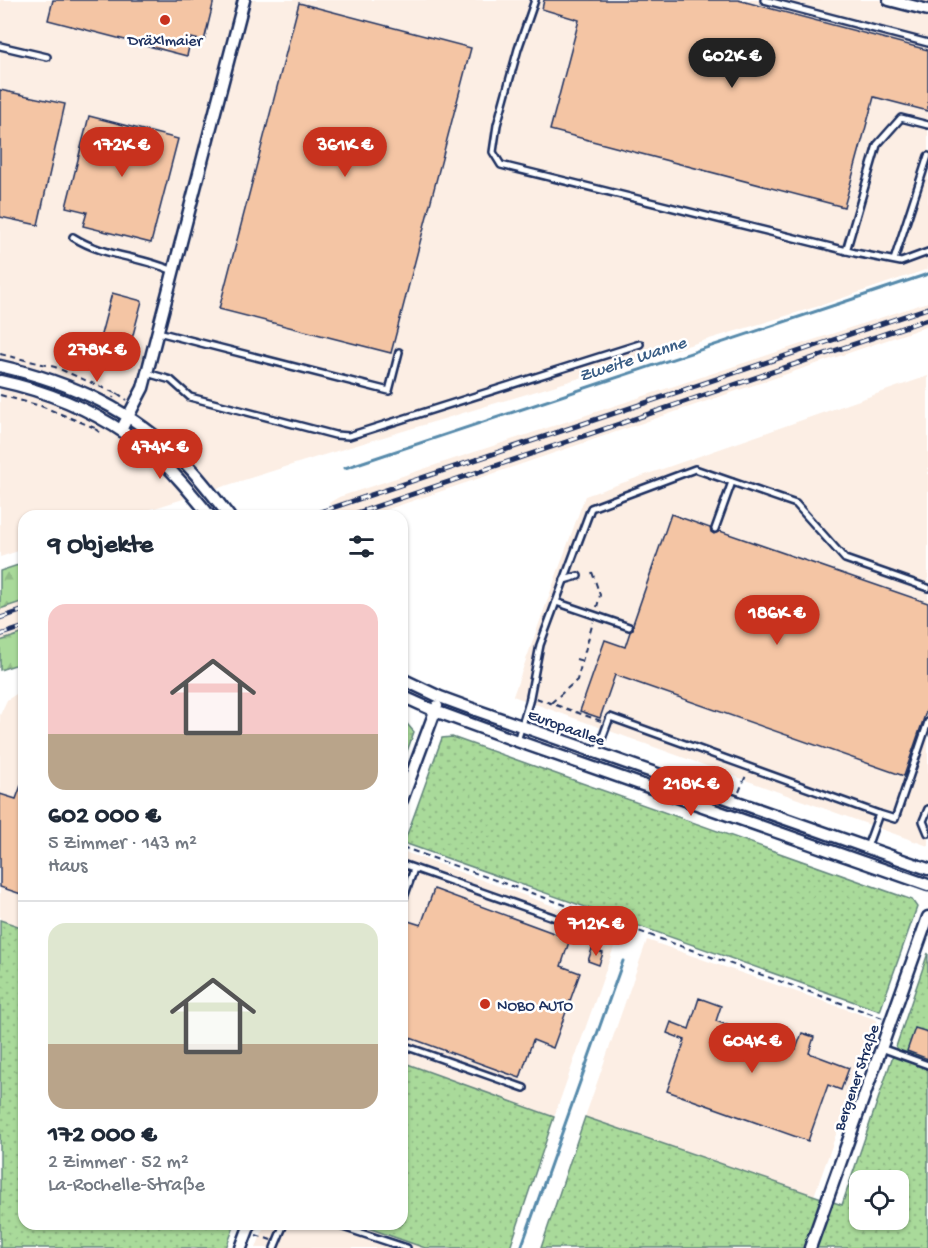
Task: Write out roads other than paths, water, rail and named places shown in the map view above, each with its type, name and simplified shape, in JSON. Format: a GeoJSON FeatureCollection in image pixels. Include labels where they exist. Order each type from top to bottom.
{"type":"FeatureCollection","features":[{"type":"Feature","properties":{"kind":"street"},"geometry":{"type":"LineString","coordinates":[[121,430],[140,398],[147,374],[244,0]]}},
{"type":"Feature","properties":{"kind":"street"},"geometry":{"type":"LineString","coordinates":[[889,0],[928,10]]}},
{"type":"Feature","properties":{"kind":"street"},"geometry":{"type":"LineString","coordinates":[[0,366],[77,388],[110,405],[152,434],[185,463],[224,510]]}},
{"type":"Feature","properties":{"kind":"street"},"geometry":{"type":"LineString","coordinates":[[0,381],[46,393],[103,418],[149,449],[179,478],[205,510]]}},
{"type":"Feature","properties":{"kind":"street","name":"Europaallee"},"geometry":{"type":"LineString","coordinates":[[408,682],[440,697],[928,869]]}},
{"type":"Feature","properties":{"kind":"street"},"geometry":{"type":"LineString","coordinates":[[408,783],[440,697]]}},
{"type":"Feature","properties":{"kind":"street","name":"Europaallee"},"geometry":{"type":"LineString","coordinates":[[408,699],[517,741],[928,885]]}},
{"type":"Feature","properties":{"kind":"street","name":"Bergener Straße"},"geometry":{"type":"LineString","coordinates":[[810,1248],[928,917]]}},
{"type":"Feature","properties":{"kind":"street"},"geometry":{"type":"LineString","coordinates":[[241,1248],[247,1230]]}},
{"type":"Feature","properties":{"kind":"lane"},"geometry":{"type":"LineString","coordinates":[[535,0],[518,49],[497,125],[493,152],[501,165],[901,262],[928,252]]}},
{"type":"Feature","properties":{"kind":"lane"},"geometry":{"type":"LineString","coordinates":[[764,0],[928,43]]}},
{"type":"Feature","properties":{"kind":"lane"},"geometry":{"type":"LineString","coordinates":[[0,46],[47,57]]}},
{"type":"Feature","properties":{"kind":"lane"},"geometry":{"type":"LineString","coordinates":[[846,250],[877,145],[901,118],[928,126]]}},
{"type":"Feature","properties":{"kind":"lane"},"geometry":{"type":"LineString","coordinates":[[894,260],[928,156]]}},
{"type":"Feature","properties":{"kind":"lane"},"geometry":{"type":"LineString","coordinates":[[73,237],[113,255],[159,264],[173,271]]}},
{"type":"Feature","properties":{"kind":"lane"},"geometry":{"type":"LineString","coordinates":[[158,332],[389,391],[399,352]]}},
{"type":"Feature","properties":{"kind":"lane"},"geometry":{"type":"LineString","coordinates":[[147,374],[171,380],[189,397],[336,435],[349,436],[640,344]]}},
{"type":"Feature","properties":{"kind":"lane"},"geometry":{"type":"LineString","coordinates":[[517,741],[523,726],[540,645],[591,508],[695,469],[796,504],[845,559],[928,588]]}},
{"type":"Feature","properties":{"kind":"lane"},"geometry":{"type":"LineString","coordinates":[[715,529],[732,482]]}},
{"type":"Feature","properties":{"kind":"lane"},"geometry":{"type":"LineString","coordinates":[[564,580],[578,576]]}},
{"type":"Feature","properties":{"kind":"lane"},"geometry":{"type":"LineString","coordinates":[[556,602],[629,627]]}},
{"type":"Feature","properties":{"kind":"lane"},"geometry":{"type":"LineString","coordinates":[[597,752],[610,717],[895,819],[928,722]]}},
{"type":"Feature","properties":{"kind":"lane"},"geometry":{"type":"LineString","coordinates":[[544,750],[551,735]]}},
{"type":"Feature","properties":{"kind":"lane"},"geometry":{"type":"LineString","coordinates":[[928,809],[924,822],[928,833]]}},
{"type":"Feature","properties":{"kind":"lane"},"geometry":{"type":"LineString","coordinates":[[866,848],[879,814]]}},
{"type":"Feature","properties":{"kind":"lane"},"geometry":{"type":"LineString","coordinates":[[408,866],[584,928]]}},
{"type":"Feature","properties":{"kind":"lane"},"geometry":{"type":"LineString","coordinates":[[408,886],[414,869]]}},
{"type":"Feature","properties":{"kind":"lane"},"geometry":{"type":"LineString","coordinates":[[408,1047],[524,1088]]}},
{"type":"Feature","properties":{"kind":"lane"},"geometry":{"type":"LineString","coordinates":[[881,1048],[928,1065]]}},
{"type":"Feature","properties":{"kind":"lane"},"geometry":{"type":"LineString","coordinates":[[274,1248],[282,1230]]}},
{"type":"Feature","properties":{"kind":"lane"},"geometry":{"type":"LineString","coordinates":[[352,1230],[407,1248]]}},
{"type":"Feature","properties":{"kind":"waterway","name":"Zweite Wanne"},"geometry":{"type":"LineString","coordinates":[[345,468],[928,274]]}},
{"type":"Feature","properties":{"kind":"waterway"},"geometry":{"type":"LineString","coordinates":[[521,1248],[623,961]]}},
{"type":"Feature","properties":{"kind":"railway"},"geometry":{"type":"LineString","coordinates":[[326,510],[928,308]]}},
{"type":"Feature","properties":{"kind":"railway"},"geometry":{"type":"LineString","coordinates":[[366,510],[928,319]]}},
{"type":"Feature","properties":{"kind":"railway"},"geometry":{"type":"LineString","coordinates":[[0,618],[18,612]]}},
{"type":"Feature","properties":{"kind":"railway"},"geometry":{"type":"LineString","coordinates":[[0,635],[18,629]]}},
{"type":"Feature","properties":{"kind":"place","name":"Dräxlmaier"},"geometry":{"type":"Point","coordinates":[165,20]}},
{"type":"Feature","properties":{"kind":"place","name":"NOBO AUTO"},"geometry":{"type":"Point","coordinates":[485,1004]}}]}
